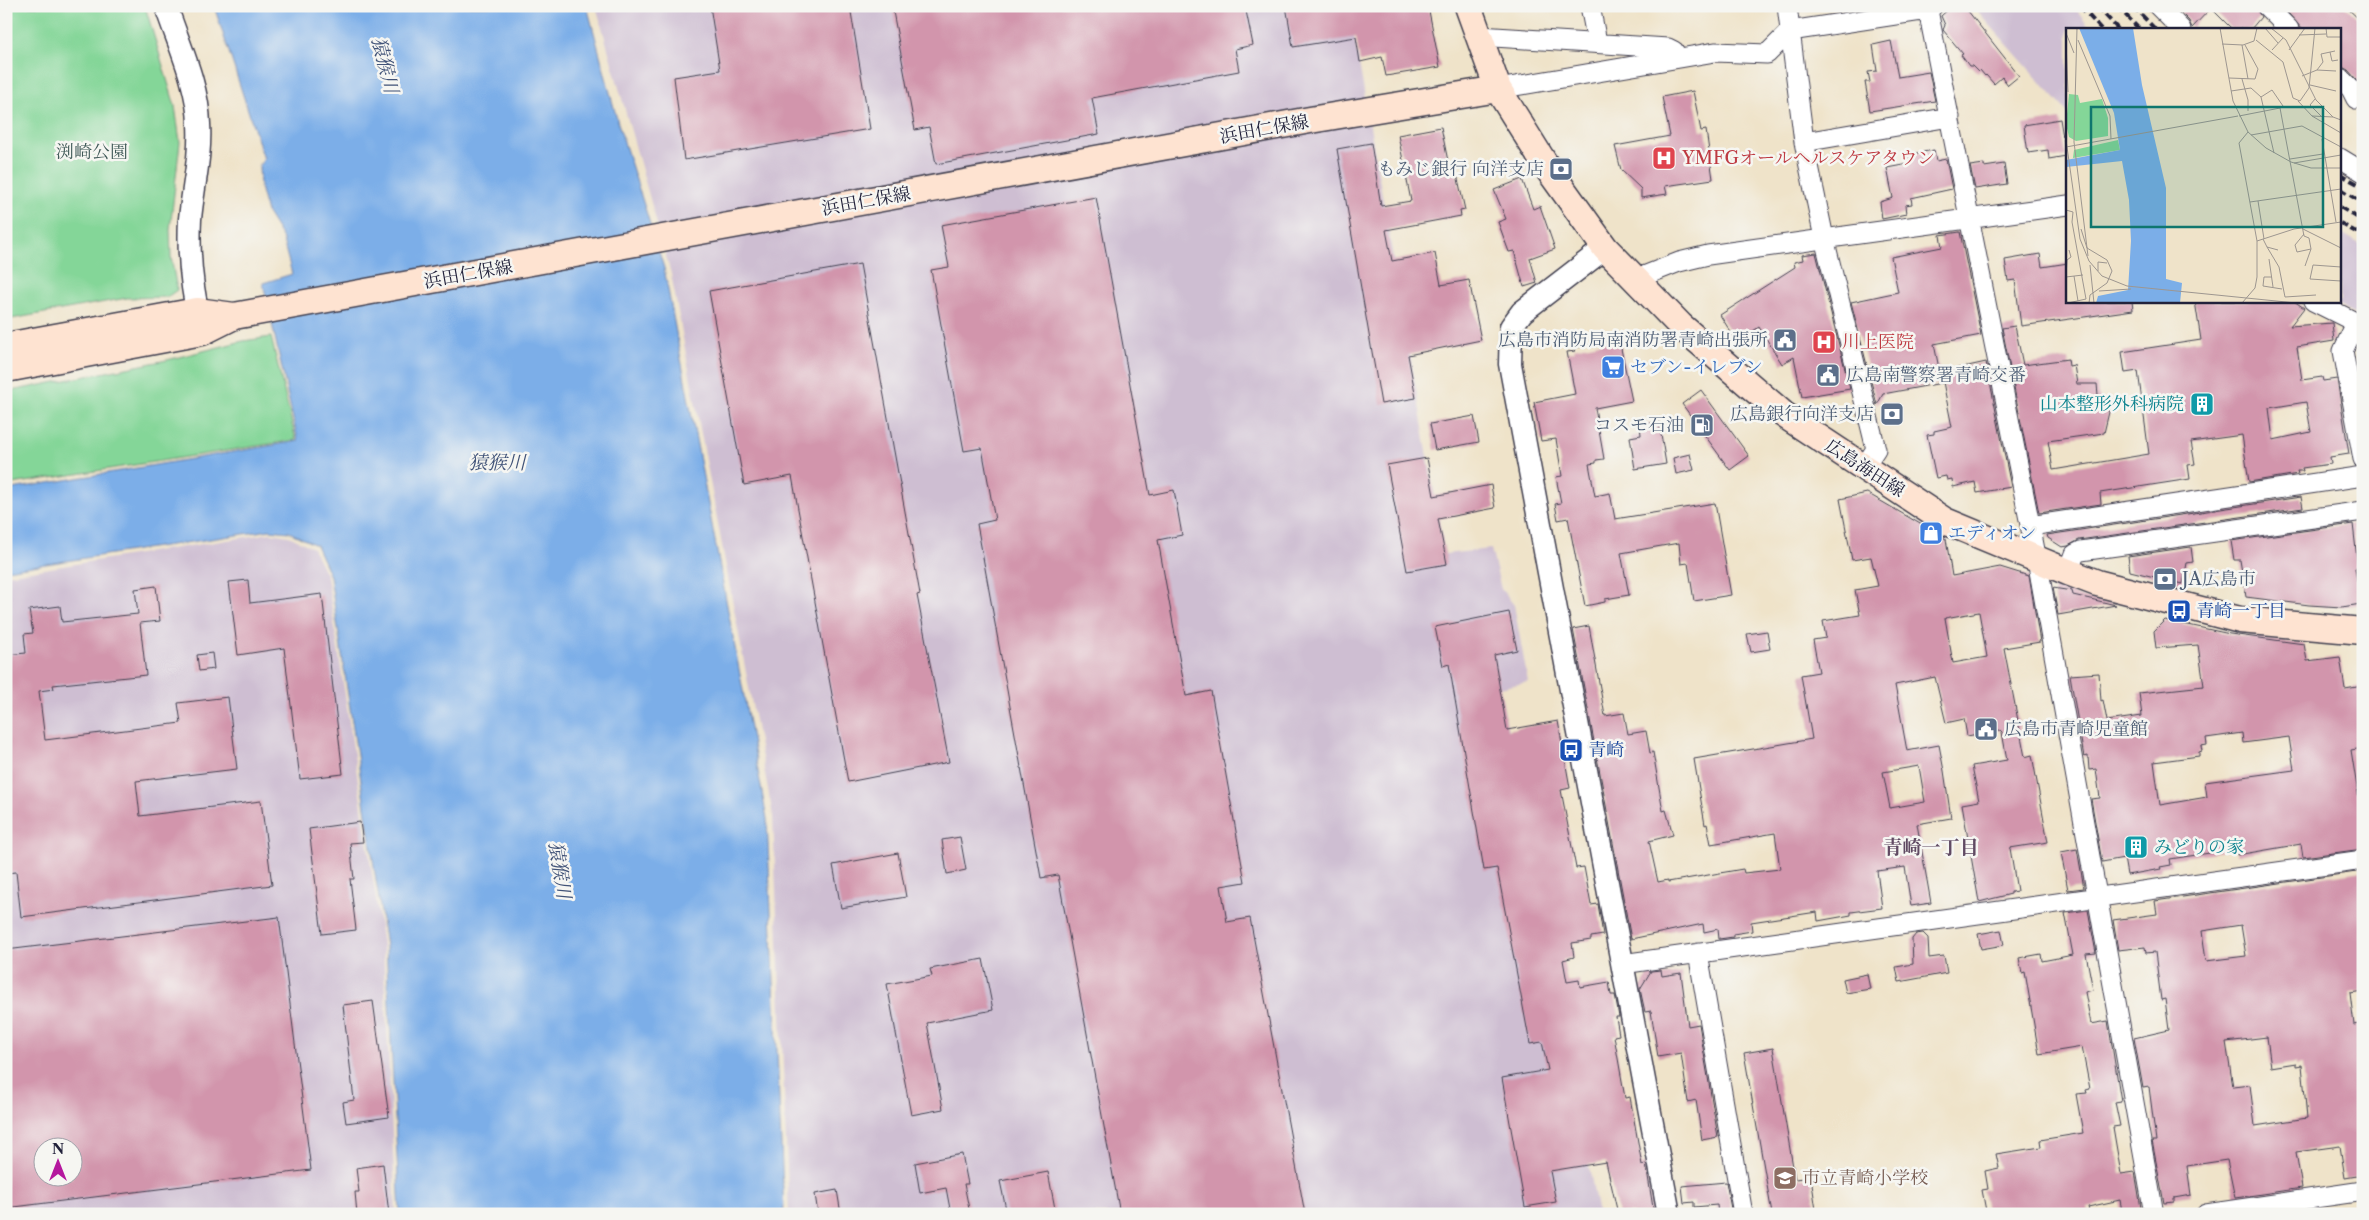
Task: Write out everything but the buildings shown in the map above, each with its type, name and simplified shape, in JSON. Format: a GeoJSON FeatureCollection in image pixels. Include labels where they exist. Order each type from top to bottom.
{"type":"FeatureCollection","features":[{"type":"Feature","properties":{"kind":"main road","name":"広島海田線"},"geometry":{"type":"LineString","coordinates":[[1468,6],[1498,89],[1546,166],[1605,248],[1681,326],[1783,414],[1945,521],[2036,560],[2097,583],[2240,620],[2363,631]]}},
{"type":"Feature","properties":{"kind":"main road","name":"浜田仁保線"},"geometry":{"type":"LineString","coordinates":[[6,346],[234,316],[1310,120],[1498,89]]}},
{"type":"Feature","properties":{"kind":"main road","name":"浜田仁保線"},"geometry":{"type":"LineString","coordinates":[[6,369],[199,321]]}},
{"type":"Feature","properties":{"kind":"street"},"geometry":{"type":"LineString","coordinates":[[166,6],[192,85],[200,121],[200,147],[190,217],[189,254],[199,321]]}},
{"type":"Feature","properties":{"kind":"street"},"geometry":{"type":"LineString","coordinates":[[1590,6],[1597,42]]}},
{"type":"Feature","properties":{"kind":"street"},"geometry":{"type":"LineString","coordinates":[[1787,6],[1804,142],[1824,238],[1876,449],[1864,467]]}},
{"type":"Feature","properties":{"kind":"street"},"geometry":{"type":"LineString","coordinates":[[2158,6],[2180,28]]}},
{"type":"Feature","properties":{"kind":"street"},"geometry":{"type":"LineString","coordinates":[[2266,6],[2288,28]]}},
{"type":"Feature","properties":{"kind":"street"},"geometry":{"type":"LineString","coordinates":[[1498,89],[1715,52],[1767,54],[1790,31],[1930,8],[2030,526],[2154,1214]]}},
{"type":"Feature","properties":{"kind":"street"},"geometry":{"type":"LineString","coordinates":[[1479,36],[1668,48],[1674,51],[1676,58]]}},
{"type":"Feature","properties":{"kind":"street"},"geometry":{"type":"LineString","coordinates":[[2342,80],[2351,89],[2353,99]]}},
{"type":"Feature","properties":{"kind":"street"},"geometry":{"type":"LineString","coordinates":[[1804,142],[1950,117]]}},
{"type":"Feature","properties":{"kind":"street"},"geometry":{"type":"LineString","coordinates":[[2342,159],[2363,172]]}},
{"type":"Feature","properties":{"kind":"street"},"geometry":{"type":"LineString","coordinates":[[1636,279],[1679,262],[1708,255],[2066,205]]}},
{"type":"Feature","properties":{"kind":"street"},"geometry":{"type":"LineString","coordinates":[[1605,248],[1522,312],[1511,327],[1510,364],[1669,1214]]}},
{"type":"Feature","properties":{"kind":"street"},"geometry":{"type":"LineString","coordinates":[[2315,302],[2360,324],[2343,351],[2363,459]]}},
{"type":"Feature","properties":{"kind":"street"},"geometry":{"type":"LineString","coordinates":[[2030,526],[2363,476]]}},
{"type":"Feature","properties":{"kind":"street"},"geometry":{"type":"LineString","coordinates":[[2068,572],[2075,554],[2081,551],[2363,511]]}},
{"type":"Feature","properties":{"kind":"street"},"geometry":{"type":"LineString","coordinates":[[1622,964],[2363,860]]}},
{"type":"Feature","properties":{"kind":"street"},"geometry":{"type":"LineString","coordinates":[[1698,953],[1744,1214]]}},
{"type":"Feature","properties":{"kind":"street"},"geometry":{"type":"LineString","coordinates":[[2206,1214],[2363,1191]]}},
{"type":"Feature","properties":{"kind":"shaded area"},"geometry":{"type":"Polygon","coordinates":[[[596,6],[1349,6],[1445,554],[1491,549],[1501,589],[1514,605],[1528,682],[1500,688],[1598,1214],[789,1214],[773,816],[671,274],[596,6]]]}},
{"type":"Feature","properties":{"kind":"shaded area"},"geometry":{"type":"Polygon","coordinates":[[[1973,6],[2074,6],[2090,28],[2066,28],[2066,111],[1973,6]]]}},
{"type":"Feature","properties":{"kind":"shaded area"},"geometry":{"type":"Polygon","coordinates":[[[2342,233],[2363,246],[2363,318],[2331,302],[2342,302],[2342,233]]]}},
{"type":"Feature","properties":{"kind":"shaded area"},"geometry":{"type":"Polygon","coordinates":[[[271,533],[289,536],[313,548],[327,576],[383,946],[396,1214],[6,1214],[6,575],[271,533]]]}},
{"type":"Feature","properties":{"kind":"green space","name":"渕崎公園"},"geometry":{"type":"Polygon","coordinates":[[[6,6],[145,6],[175,106],[180,142],[170,229],[171,257],[177,290],[167,297],[127,298],[6,320],[6,6]]]}},
{"type":"Feature","properties":{"kind":"green space"},"geometry":{"type":"Polygon","coordinates":[[[271,337],[296,440],[6,485],[6,392],[167,360],[243,341],[271,337]]]}},
{"type":"Feature","properties":{"kind":"water","name":"猿猴川"},"geometry":{"type":"Polygon","coordinates":[[[214,6],[587,6],[618,123],[664,268],[767,819],[784,1214],[400,1214],[386,946],[330,576],[316,545],[289,532],[270,530],[6,570],[6,490],[298,441],[263,283],[292,274],[282,237],[267,213],[260,187],[259,166],[264,159],[214,6]]]}},
{"type":"Feature","properties":{"kind":"railway"},"geometry":{"type":"LineString","coordinates":[[2080,6],[2100,28]]}},
{"type":"Feature","properties":{"kind":"railway"},"geometry":{"type":"LineString","coordinates":[[2097,6],[2117,28]]}},
{"type":"Feature","properties":{"kind":"railway"},"geometry":{"type":"LineString","coordinates":[[2117,6],[2138,28]]}},
{"type":"Feature","properties":{"kind":"railway"},"geometry":{"type":"LineString","coordinates":[[2133,6],[2154,28]]}},
{"type":"Feature","properties":{"kind":"railway"},"geometry":{"type":"LineString","coordinates":[[2342,175],[2363,187]]}},
{"type":"Feature","properties":{"kind":"railway"},"geometry":{"type":"LineString","coordinates":[[2342,190],[2363,203]]}},
{"type":"Feature","properties":{"kind":"railway"},"geometry":{"type":"LineString","coordinates":[[2342,208],[2363,221]]}},
{"type":"Feature","properties":{"kind":"railway"},"geometry":{"type":"LineString","coordinates":[[2342,224],[2363,236]]}},
{"type":"Feature","properties":{"kind":"place","name":"YMFGオールヘルスケアタウン"},"geometry":{"type":"Point","coordinates":[1664,158]}},
{"type":"Feature","properties":{"kind":"place","name":"もみじ銀行 向洋支店"},"geometry":{"type":"Point","coordinates":[1561,169]}},
{"type":"Feature","properties":{"kind":"place","name":"広島市消防局南消防署青崎出張所"},"geometry":{"type":"Point","coordinates":[1785,340]}},
{"type":"Feature","properties":{"kind":"place","name":"川上医院"},"geometry":{"type":"Point","coordinates":[1824,342]}},
{"type":"Feature","properties":{"kind":"place","name":"セブン-イレブン"},"geometry":{"type":"Point","coordinates":[1613,367]}},
{"type":"Feature","properties":{"kind":"place","name":"広島南警察署青崎交番"},"geometry":{"type":"Point","coordinates":[1828,375]}},
{"type":"Feature","properties":{"kind":"place","name":"山本整形外科病院"},"geometry":{"type":"Point","coordinates":[2202,404]}},
{"type":"Feature","properties":{"kind":"place","name":"広島銀行向洋支店"},"geometry":{"type":"Point","coordinates":[1892,414]}},
{"type":"Feature","properties":{"kind":"place","name":"コスモ石油"},"geometry":{"type":"Point","coordinates":[1702,425]}},
{"type":"Feature","properties":{"kind":"place","name":"エディオン"},"geometry":{"type":"Point","coordinates":[1931,533]}},
{"type":"Feature","properties":{"kind":"place","name":"JA広島市"},"geometry":{"type":"Point","coordinates":[2165,579]}},
{"type":"Feature","properties":{"kind":"place","name":"青崎一丁目"},"geometry":{"type":"Point","coordinates":[2179,611]}},
{"type":"Feature","properties":{"kind":"place","name":"広島市青崎児童館"},"geometry":{"type":"Point","coordinates":[1986,729]}},
{"type":"Feature","properties":{"kind":"place","name":"青崎"},"geometry":{"type":"Point","coordinates":[1571,750]}},
{"type":"Feature","properties":{"kind":"place","name":"みどりの家"},"geometry":{"type":"Point","coordinates":[2136,847]}},
{"type":"Feature","properties":{"kind":"place","name":"市立青崎小学校"},"geometry":{"type":"Point","coordinates":[1785,1178]}},
{"type":"Feature","properties":{"kind":"district","name":"青崎一丁目"},"geometry":{"type":"Point","coordinates":[1931,847]}}]}
